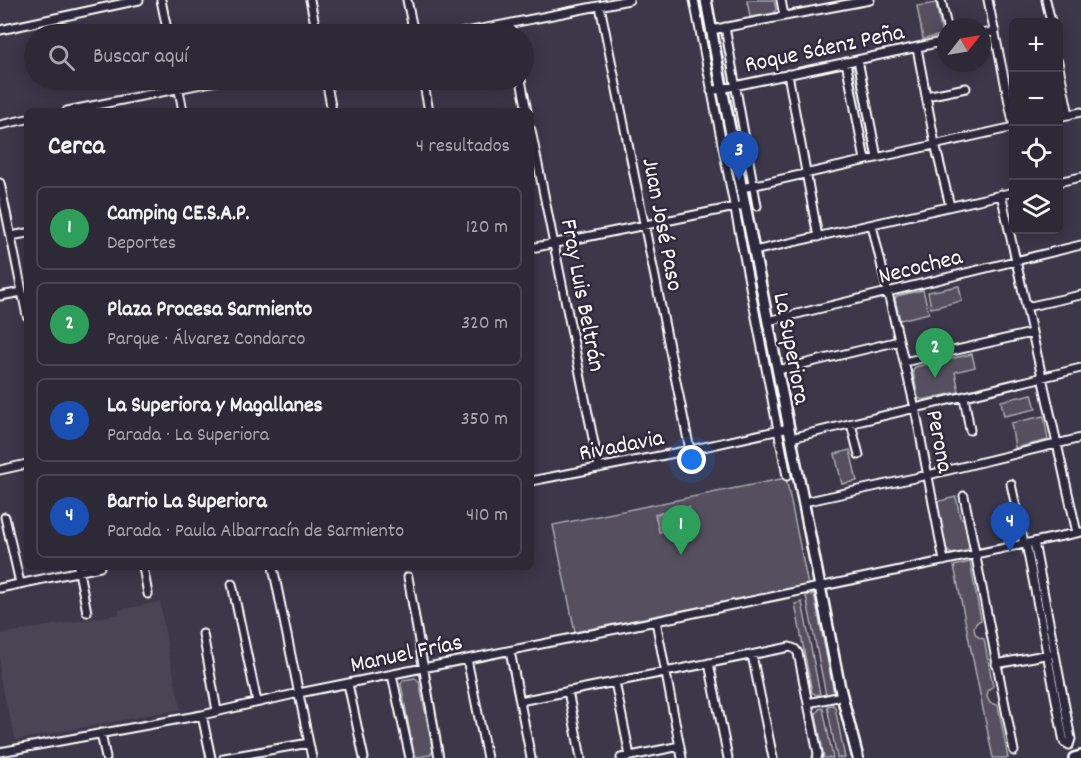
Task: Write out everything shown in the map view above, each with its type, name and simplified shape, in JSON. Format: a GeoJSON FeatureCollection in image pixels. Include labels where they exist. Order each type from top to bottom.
{"type":"FeatureCollection","features":[{"type":"Feature","properties":{"kind":"main road","name":"La Superiora"},"geometry":{"type":"LineString","coordinates":[[705,0],[853,758]]}},
{"type":"Feature","properties":{"kind":"main road","name":"La Superiora"},"geometry":{"type":"LineString","coordinates":[[843,700],[858,758]]}},
{"type":"Feature","properties":{"kind":"main road"},"geometry":{"type":"LineString","coordinates":[[1074,758],[1081,756]]}},
{"type":"Feature","properties":{"kind":"street"},"geometry":{"type":"LineString","coordinates":[[28,24],[139,0]]}},
{"type":"Feature","properties":{"kind":"street"},"geometry":{"type":"LineString","coordinates":[[161,0],[166,24]]}},
{"type":"Feature","properties":{"kind":"street"},"geometry":{"type":"LineString","coordinates":[[310,0],[315,24]]}},
{"type":"Feature","properties":{"kind":"street"},"geometry":{"type":"LineString","coordinates":[[407,0],[412,24]]}},
{"type":"Feature","properties":{"kind":"street"},"geometry":{"type":"LineString","coordinates":[[510,24],[629,0]]}},
{"type":"Feature","properties":{"kind":"street"},"geometry":{"type":"LineString","coordinates":[[694,0],[787,476]]}},
{"type":"Feature","properties":{"kind":"street"},"geometry":{"type":"LineString","coordinates":[[781,0],[784,16]]}},
{"type":"Feature","properties":{"kind":"street"},"geometry":{"type":"LineString","coordinates":[[711,30],[870,0]]}},
{"type":"Feature","properties":{"kind":"street"},"geometry":{"type":"LineString","coordinates":[[941,0],[945,18]]}},
{"type":"Feature","properties":{"kind":"street"},"geometry":{"type":"LineString","coordinates":[[988,0],[1014,126]]}},
{"type":"Feature","properties":{"kind":"street"},"geometry":{"type":"LineString","coordinates":[[1046,0],[1049,18]]}},
{"type":"Feature","properties":{"kind":"street","name":"Juan José Paso"},"geometry":{"type":"LineString","coordinates":[[600,6],[690,450]]}},
{"type":"Feature","properties":{"kind":"street"},"geometry":{"type":"LineString","coordinates":[[0,30],[24,25]]}},
{"type":"Feature","properties":{"kind":"street"},"geometry":{"type":"LineString","coordinates":[[724,27],[757,206]]}},
{"type":"Feature","properties":{"kind":"street"},"geometry":{"type":"LineString","coordinates":[[991,32],[995,31]]}},
{"type":"Feature","properties":{"kind":"street","name":"Roque Sáenz Peña"},"geometry":{"type":"LineString","coordinates":[[711,91],[937,43]]}},
{"type":"Feature","properties":{"kind":"street"},"geometry":{"type":"LineString","coordinates":[[917,48],[935,144],[950,206]]}},
{"type":"Feature","properties":{"kind":"street"},"geometry":{"type":"LineString","coordinates":[[858,60],[877,158]]}},
{"type":"Feature","properties":{"kind":"street"},"geometry":{"type":"LineString","coordinates":[[846,62],[865,160]]}},
{"type":"Feature","properties":{"kind":"street"},"geometry":{"type":"LineString","coordinates":[[1061,72],[1069,115]]}},
{"type":"Feature","properties":{"kind":"street"},"geometry":{"type":"LineString","coordinates":[[788,74],[818,237]]}},
{"type":"Feature","properties":{"kind":"street"},"geometry":{"type":"LineString","coordinates":[[926,96],[966,88]]}},
{"type":"Feature","properties":{"kind":"street"},"geometry":{"type":"LineString","coordinates":[[82,108],[168,90]]}},
{"type":"Feature","properties":{"kind":"street"},"geometry":{"type":"LineString","coordinates":[[178,90],[182,108]]}},
{"type":"Feature","properties":{"kind":"street"},"geometry":{"type":"LineString","coordinates":[[328,90],[331,108]]}},
{"type":"Feature","properties":{"kind":"street"},"geometry":{"type":"LineString","coordinates":[[425,90],[428,108]]}},
{"type":"Feature","properties":{"kind":"street"},"geometry":{"type":"LineString","coordinates":[[523,90],[526,108]]}},
{"type":"Feature","properties":{"kind":"street"},"geometry":{"type":"LineString","coordinates":[[1063,116],[1081,112]]}},
{"type":"Feature","properties":{"kind":"street"},"geometry":{"type":"LineString","coordinates":[[0,125],[24,120]]}},
{"type":"Feature","properties":{"kind":"street"},"geometry":{"type":"LineString","coordinates":[[742,188],[1009,128]]}},
{"type":"Feature","properties":{"kind":"street","name":"Fray Luis Beltrán"},"geometry":{"type":"LineString","coordinates":[[534,145],[599,468]]}},
{"type":"Feature","properties":{"kind":"street"},"geometry":{"type":"LineString","coordinates":[[1063,181],[1081,177]]}},
{"type":"Feature","properties":{"kind":"street"},"geometry":{"type":"LineString","coordinates":[[0,183],[24,302]]}},
{"type":"Feature","properties":{"kind":"street"},"geometry":{"type":"LineString","coordinates":[[754,251],[1009,193]]}},
{"type":"Feature","properties":{"kind":"street"},"geometry":{"type":"LineString","coordinates":[[1001,194],[1031,333],[1079,533]]}},
{"type":"Feature","properties":{"kind":"street"},"geometry":{"type":"LineString","coordinates":[[534,247],[745,205]]}},
{"type":"Feature","properties":{"kind":"street","name":"Perona"},"geometry":{"type":"LineString","coordinates":[[872,225],[915,408],[944,561]]}},
{"type":"Feature","properties":{"kind":"street"},"geometry":{"type":"LineString","coordinates":[[11,236],[24,233]]}},
{"type":"Feature","properties":{"kind":"street","name":"Necochea"},"geometry":{"type":"LineString","coordinates":[[768,321],[1081,245]]}},
{"type":"Feature","properties":{"kind":"street"},"geometry":{"type":"LineString","coordinates":[[0,296],[22,292]]}},
{"type":"Feature","properties":{"kind":"street"},"geometry":{"type":"LineString","coordinates":[[1026,308],[1081,295]]}},
{"type":"Feature","properties":{"kind":"street"},"geometry":{"type":"LineString","coordinates":[[904,362],[1031,333]]}},
{"type":"Feature","properties":{"kind":"street"},"geometry":{"type":"LineString","coordinates":[[778,370],[900,341]]}},
{"type":"Feature","properties":{"kind":"street","name":"Rivadavia"},"geometry":{"type":"LineString","coordinates":[[534,480],[778,430],[790,433],[851,424],[1081,368]]}},
{"type":"Feature","properties":{"kind":"street"},"geometry":{"type":"LineString","coordinates":[[964,397],[970,430]]}},
{"type":"Feature","properties":{"kind":"street"},"geometry":{"type":"LineString","coordinates":[[851,424],[859,455]]}},
{"type":"Feature","properties":{"kind":"street"},"geometry":{"type":"LineString","coordinates":[[804,502],[1081,438]]}},
{"type":"Feature","properties":{"kind":"street"},"geometry":{"type":"LineString","coordinates":[[0,470],[24,465]]}},
{"type":"Feature","properties":{"kind":"street"},"geometry":{"type":"LineString","coordinates":[[1011,484],[1028,543],[1071,739],[1069,745],[1064,742],[1051,654]]}},
{"type":"Feature","properties":{"kind":"street"},"geometry":{"type":"LineString","coordinates":[[964,496],[1014,751]]}},
{"type":"Feature","properties":{"kind":"street"},"geometry":{"type":"LineString","coordinates":[[5,517],[20,583]]}},
{"type":"Feature","properties":{"kind":"street","name":"Manuel Frías"},"geometry":{"type":"LineString","coordinates":[[0,752],[202,715],[299,693],[1079,533]]}},
{"type":"Feature","properties":{"kind":"street"},"geometry":{"type":"LineString","coordinates":[[0,588],[75,570]]}},
{"type":"Feature","properties":{"kind":"street"},"geometry":{"type":"LineString","coordinates":[[79,570],[87,612]]}},
{"type":"Feature","properties":{"kind":"street"},"geometry":{"type":"LineString","coordinates":[[144,570],[148,594]]}},
{"type":"Feature","properties":{"kind":"street"},"geometry":{"type":"LineString","coordinates":[[274,570],[312,758]]}},
{"type":"Feature","properties":{"kind":"street"},"geometry":{"type":"LineString","coordinates":[[408,577],[439,758]]}},
{"type":"Feature","properties":{"kind":"street"},"geometry":{"type":"LineString","coordinates":[[232,584],[257,702]]}},
{"type":"Feature","properties":{"kind":"street"},"geometry":{"type":"LineString","coordinates":[[656,621],[682,758]]}},
{"type":"Feature","properties":{"kind":"street"},"geometry":{"type":"LineString","coordinates":[[203,634],[217,711]]}},
{"type":"Feature","properties":{"kind":"street"},"geometry":{"type":"LineString","coordinates":[[520,700],[790,647],[798,652],[817,758]]}},
{"type":"Feature","properties":{"kind":"street"},"geometry":{"type":"LineString","coordinates":[[510,651],[531,758]]}},
{"type":"Feature","properties":{"kind":"street"},"geometry":{"type":"LineString","coordinates":[[996,664],[1051,654]]}},
{"type":"Feature","properties":{"kind":"street"},"geometry":{"type":"LineString","coordinates":[[752,655],[773,758]]}},
{"type":"Feature","properties":{"kind":"street"},"geometry":{"type":"LineString","coordinates":[[467,659],[487,758]]}},
{"type":"Feature","properties":{"kind":"street"},"geometry":{"type":"LineString","coordinates":[[709,663],[728,758]]}},
{"type":"Feature","properties":{"kind":"street"},"geometry":{"type":"LineString","coordinates":[[392,675],[410,758]]}},
{"type":"Feature","properties":{"kind":"street"},"geometry":{"type":"LineString","coordinates":[[615,682],[630,756]]}},
{"type":"Feature","properties":{"kind":"street"},"geometry":{"type":"LineString","coordinates":[[348,684],[364,758]]}},
{"type":"Feature","properties":{"kind":"street"},"geometry":{"type":"LineString","coordinates":[[568,691],[582,758]]}},
{"type":"Feature","properties":{"kind":"street"},"geometry":{"type":"LineString","coordinates":[[808,703],[843,700]]}},
{"type":"Feature","properties":{"kind":"street"},"geometry":{"type":"LineString","coordinates":[[202,715],[211,758]]}},
{"type":"Feature","properties":{"kind":"street"},"geometry":{"type":"LineString","coordinates":[[101,733],[106,758]]}},
{"type":"Feature","properties":{"kind":"street"},"geometry":{"type":"LineString","coordinates":[[224,758],[260,755],[309,743]]}},
{"type":"Feature","properties":{"kind":"street"},"geometry":{"type":"LineString","coordinates":[[621,758],[680,746]]}},
{"type":"Feature","properties":{"kind":"street"},"geometry":{"type":"LineString","coordinates":[[13,749],[15,758]]}},
{"type":"Feature","properties":{"kind":"shaded area"},"geometry":{"type":"Polygon","coordinates":[[[697,0],[702,0],[718,87],[713,88],[697,0]]]}},
{"type":"Feature","properties":{"kind":"shaded area"},"geometry":{"type":"Polygon","coordinates":[[[747,0],[774,0],[776,9],[774,14],[750,17],[747,0]]]}},
{"type":"Feature","properties":{"kind":"shaded area"},"geometry":{"type":"Polygon","coordinates":[[[936,3],[939,18],[937,18],[937,36],[923,39],[917,6],[936,3]]]}},
{"type":"Feature","properties":{"kind":"shaded area"},"geometry":{"type":"Polygon","coordinates":[[[723,33],[733,83],[728,84],[718,34],[723,33]]]}},
{"type":"Feature","properties":{"kind":"shaded area"},"geometry":{"type":"Polygon","coordinates":[[[855,68],[871,154],[867,154],[851,69],[855,68]]]}},
{"type":"Feature","properties":{"kind":"shaded area"},"geometry":{"type":"Polygon","coordinates":[[[735,90],[751,182],[746,182],[729,91],[735,90]]]}},
{"type":"Feature","properties":{"kind":"shaded area"},"geometry":{"type":"Polygon","coordinates":[[[715,95],[720,95],[741,201],[736,203],[715,95]]]}},
{"type":"Feature","properties":{"kind":"shaded area"},"geometry":{"type":"Polygon","coordinates":[[[742,210],[784,425],[779,425],[738,212],[742,210]]]}},
{"type":"Feature","properties":{"kind":"shaded area"},"geometry":{"type":"Polygon","coordinates":[[[959,286],[962,301],[931,308],[928,292],[959,286]]]}},
{"type":"Feature","properties":{"kind":"shaded area"},"geometry":{"type":"Polygon","coordinates":[[[923,290],[929,313],[900,320],[895,299],[897,296],[923,290]]]}},
{"type":"Feature","properties":{"kind":"shaded area"},"geometry":{"type":"Polygon","coordinates":[[[972,354],[975,367],[955,372],[959,392],[922,400],[918,398],[913,371],[915,367],[972,354]]]}},
{"type":"Feature","properties":{"kind":"shaded area"},"geometry":{"type":"Polygon","coordinates":[[[1032,394],[1036,409],[1004,416],[1001,401],[1032,394]]]}},
{"type":"Feature","properties":{"kind":"shaded area"},"geometry":{"type":"Polygon","coordinates":[[[1044,416],[1048,440],[1015,448],[1011,423],[1044,416]]]}},
{"type":"Feature","properties":{"kind":"shaded area"},"geometry":{"type":"Polygon","coordinates":[[[850,450],[857,481],[842,484],[835,454],[850,450]]]}},
{"type":"Feature","properties":{"kind":"shaded area"},"geometry":{"type":"Polygon","coordinates":[[[786,478],[808,585],[575,632],[553,525],[786,478]]]}},
{"type":"Feature","properties":{"kind":"shaded area"},"geometry":{"type":"Polygon","coordinates":[[[956,497],[960,517],[965,520],[970,545],[966,552],[952,554],[945,549],[936,502],[956,497]]]}},
{"type":"Feature","properties":{"kind":"shaded area"},"geometry":{"type":"Polygon","coordinates":[[[689,507],[692,525],[659,532],[655,514],[689,507]]]}},
{"type":"Feature","properties":{"kind":"shaded area"},"geometry":{"type":"Polygon","coordinates":[[[970,562],[981,620],[975,625],[974,631],[977,636],[984,639],[993,686],[988,690],[987,697],[990,703],[998,705],[1008,758],[993,758],[954,566],[970,562]]]}},
{"type":"Feature","properties":{"kind":"shaded area"},"geometry":{"type":"Polygon","coordinates":[[[814,594],[834,693],[826,695],[806,596],[814,594]]]}},
{"type":"Feature","properties":{"kind":"shaded area"},"geometry":{"type":"Polygon","coordinates":[[[160,602],[181,709],[16,740],[0,679],[0,634],[119,614],[119,610],[160,602]]]}},
{"type":"Feature","properties":{"kind":"shaded area"},"geometry":{"type":"Polygon","coordinates":[[[802,602],[820,694],[816,695],[812,692],[795,604],[802,602]]]}},
{"type":"Feature","properties":{"kind":"shaded area"},"geometry":{"type":"Polygon","coordinates":[[[415,678],[419,681],[433,751],[430,755],[418,757],[414,754],[401,684],[403,680],[415,678]]]}},
{"type":"Feature","properties":{"kind":"shaded area"},"geometry":{"type":"Polygon","coordinates":[[[833,705],[845,758],[837,758],[827,706],[833,705]]]}},
{"type":"Feature","properties":{"kind":"shaded area"},"geometry":{"type":"Polygon","coordinates":[[[823,708],[833,758],[824,758],[816,714],[819,709],[823,708]]]}},
{"type":"Feature","properties":{"kind":"place","name":"La Superiora y Magallanes"},"geometry":{"type":"Point","coordinates":[739,181]}},
{"type":"Feature","properties":{"kind":"place","name":"Plaza Procesa Sarmiento"},"geometry":{"type":"Point","coordinates":[935,378]}},
{"type":"Feature","properties":{"kind":"place","name":"Barrio La Superiora"},"geometry":{"type":"Point","coordinates":[1010,552]}},
{"type":"Feature","properties":{"kind":"place","name":"Camping CE.S.A.P."},"geometry":{"type":"Point","coordinates":[681,555]}}]}
